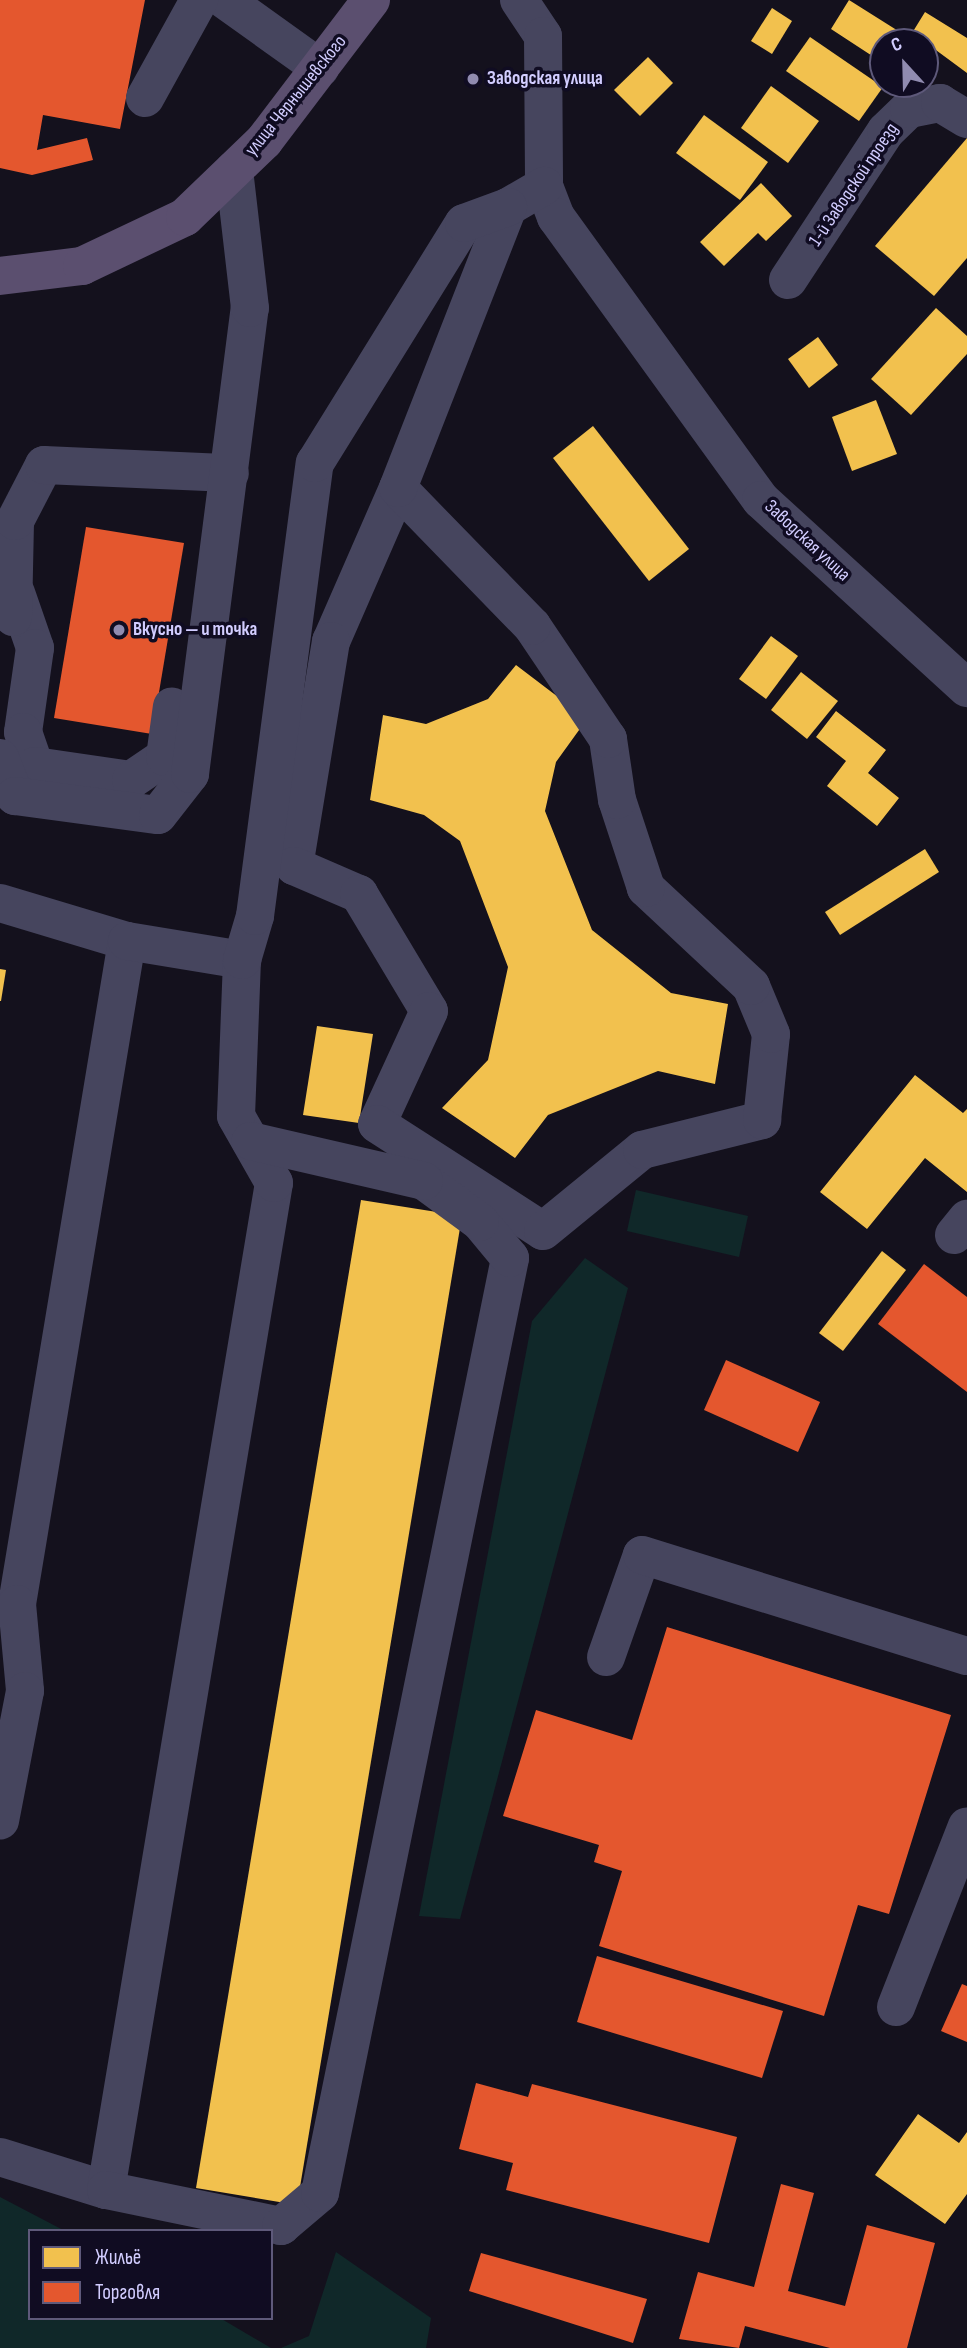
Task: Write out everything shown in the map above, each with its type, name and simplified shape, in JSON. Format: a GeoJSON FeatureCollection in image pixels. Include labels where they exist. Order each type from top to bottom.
{"type":"FeatureCollection","features":[{"type":"Feature","properties":{"kind":"main road","name":"улица Чернышевского"},"geometry":{"type":"LineString","coordinates":[[0,276],[82,267],[185,217],[234,170],[320,68],[371,0]]}},
{"type":"Feature","properties":{"kind":"street"},"geometry":{"type":"LineString","coordinates":[[145,98],[199,0]]}},
{"type":"Feature","properties":{"kind":"street"},"geometry":{"type":"LineString","coordinates":[[225,0],[320,68]]}},
{"type":"Feature","properties":{"kind":"street","name":"Заводская улица"},"geometry":{"type":"LineString","coordinates":[[519,0],[543,36],[544,186],[556,217],[761,500],[967,688]]}},
{"type":"Feature","properties":{"kind":"street","name":"1-й Заводской проезд"},"geometry":{"type":"LineString","coordinates":[[788,280],[886,131],[909,109],[940,103],[967,119]]}},
{"type":"Feature","properties":{"kind":"street"},"geometry":{"type":"LineString","coordinates":[[0,758],[15,796],[158,815],[190,774],[250,308],[234,170]]}},
{"type":"Feature","properties":{"kind":"street"},"geometry":{"type":"LineString","coordinates":[[106,2190],[275,1182],[236,1116],[242,960],[255,916],[315,463],[464,223],[508,207],[544,186]]}},
{"type":"Feature","properties":{"kind":"street"},"geometry":{"type":"LineString","coordinates":[[398,488],[532,626],[608,739],[617,800],[646,888],[751,986],[771,1034],[762,1120],[642,1150],[543,1231],[377,1124],[429,1011],[359,894],[294,866],[331,641],[398,488],[508,207]]}},
{"type":"Feature","properties":{"kind":"street"},"geometry":{"type":"LineString","coordinates":[[223,521],[185,606],[165,757],[131,780],[35,766],[23,732],[35,648],[16,593],[8,519],[44,465],[230,473]]}},
{"type":"Feature","properties":{"kind":"street"},"geometry":{"type":"LineString","coordinates":[[0,719],[16,593]]}},
{"type":"Feature","properties":{"kind":"street"},"geometry":{"type":"LineString","coordinates":[[0,903],[127,941],[242,960]]}},
{"type":"Feature","properties":{"kind":"street"},"geometry":{"type":"LineString","coordinates":[[0,1821],[25,1691],[17,1604],[127,941]]}},
{"type":"Feature","properties":{"kind":"street"},"geometry":{"type":"LineString","coordinates":[[0,2157],[106,2190],[281,2226],[320,2193],[510,1258],[480,1222],[424,1181],[250,1141]]}},
{"type":"Feature","properties":{"kind":"street"},"geometry":{"type":"LineString","coordinates":[[606,1657],[642,1555],[967,1656]]}},
{"type":"Feature","properties":{"kind":"street"},"geometry":{"type":"LineString","coordinates":[[896,2007],[967,1826]]}},
{"type":"Feature","properties":{"kind":"green space"},"geometry":{"type":"Polygon","coordinates":[[[636,1190],[748,1216],[739,1257],[627,1231],[636,1190]]]}},
{"type":"Feature","properties":{"kind":"green space"},"geometry":{"type":"Polygon","coordinates":[[[585,1258],[628,1288],[460,1919],[419,1916],[532,1321],[585,1258]]]}},
{"type":"Feature","properties":{"kind":"green space"},"geometry":{"type":"Polygon","coordinates":[[[0,2197],[61,2229],[28,2229],[28,2320],[223,2320],[271,2348],[0,2348],[0,2197]]]}},
{"type":"Feature","properties":{"kind":"green space"},"geometry":{"type":"Polygon","coordinates":[[[336,2252],[431,2318],[426,2348],[281,2348],[309,2336],[336,2252]]]}},
{"type":"Feature","properties":{"kind":"building: Жильё"},"geometry":{"type":"Polygon","coordinates":[[[849,0],[893,28],[869,28],[869,54],[831,29],[849,0]]]}},
{"type":"Feature","properties":{"kind":"building: Жильё"},"geometry":{"type":"Polygon","coordinates":[[[772,8],[792,21],[772,54],[751,41],[772,8]]]}},
{"type":"Feature","properties":{"kind":"building: Жильё"},"geometry":{"type":"Polygon","coordinates":[[[925,12],[967,38],[967,73],[939,52],[939,28],[915,28],[925,12]]]}},
{"type":"Feature","properties":{"kind":"building: Жильё"},"geometry":{"type":"Polygon","coordinates":[[[810,37],[869,77],[869,98],[875,98],[859,121],[786,71],[810,37]]]}},
{"type":"Feature","properties":{"kind":"building: Жильё"},"geometry":{"type":"Polygon","coordinates":[[[648,57],[673,83],[640,116],[614,90],[648,57]]]}},
{"type":"Feature","properties":{"kind":"building: Жильё"},"geometry":{"type":"Polygon","coordinates":[[[771,86],[819,121],[788,163],[741,128],[771,86]]]}},
{"type":"Feature","properties":{"kind":"building: Жильё"},"geometry":{"type":"Polygon","coordinates":[[[704,115],[768,162],[740,200],[676,153],[704,115]]]}},
{"type":"Feature","properties":{"kind":"building: Жильё"},"geometry":{"type":"Polygon","coordinates":[[[967,138],[967,258],[934,296],[875,246],[967,138]]]}},
{"type":"Feature","properties":{"kind":"building: Жильё"},"geometry":{"type":"Polygon","coordinates":[[[761,183],[792,216],[766,241],[758,233],[724,266],[700,242],[761,183]]]}},
{"type":"Feature","properties":{"kind":"building: Жильё"},"geometry":{"type":"Polygon","coordinates":[[[936,308],[967,336],[967,354],[911,415],[871,379],[936,308]]]}},
{"type":"Feature","properties":{"kind":"building: Жильё"},"geometry":{"type":"Polygon","coordinates":[[[818,337],[838,365],[809,388],[788,359],[818,337]]]}},
{"type":"Feature","properties":{"kind":"building: Жильё"},"geometry":{"type":"Polygon","coordinates":[[[876,400],[897,454],[852,471],[832,417],[876,400]]]}},
{"type":"Feature","properties":{"kind":"building: Жильё"},"geometry":{"type":"Polygon","coordinates":[[[593,426],[689,549],[649,581],[553,458],[593,426]]]}},
{"type":"Feature","properties":{"kind":"building: Жильё"},"geometry":{"type":"Polygon","coordinates":[[[771,636],[798,656],[766,699],[739,679],[771,636]]]}},
{"type":"Feature","properties":{"kind":"building: Жильё"},"geometry":{"type":"Polygon","coordinates":[[[516,665],[587,719],[556,762],[545,811],[592,930],[671,993],[728,1004],[715,1084],[658,1071],[548,1115],[515,1158],[442,1108],[488,1060],[508,967],[460,841],[424,815],[370,800],[383,715],[426,724],[488,699],[516,665]]]}},
{"type":"Feature","properties":{"kind":"building: Жильё"},"geometry":{"type":"Polygon","coordinates":[[[801,672],[838,701],[807,739],[771,710],[801,672]]]}},
{"type":"Feature","properties":{"kind":"building: Жильё"},"geometry":{"type":"Polygon","coordinates":[[[836,711],[886,750],[868,773],[899,798],[877,826],[827,786],[846,761],[816,737],[836,711]]]}},
{"type":"Feature","properties":{"kind":"building: Жильё"},"geometry":{"type":"Polygon","coordinates":[[[925,849],[939,872],[840,935],[825,912],[925,849]]]}},
{"type":"Feature","properties":{"kind":"building: Жильё"},"geometry":{"type":"Polygon","coordinates":[[[0,969],[6,970],[1,1001],[0,1001],[0,969]]]}},
{"type":"Feature","properties":{"kind":"building: Жильё"},"geometry":{"type":"Polygon","coordinates":[[[317,1026],[373,1034],[359,1123],[303,1115],[317,1026]]]}},
{"type":"Feature","properties":{"kind":"building: Жильё"},"geometry":{"type":"Polygon","coordinates":[[[915,1075],[963,1113],[967,1109],[967,1192],[925,1158],[867,1229],[820,1192],[915,1075]]]}},
{"type":"Feature","properties":{"kind":"building: Жильё"},"geometry":{"type":"Polygon","coordinates":[[[361,1200],[462,1216],[297,2205],[196,2188],[361,1200]]]}},
{"type":"Feature","properties":{"kind":"building: Жильё"},"geometry":{"type":"Polygon","coordinates":[[[882,1251],[906,1270],[843,1351],[819,1333],[882,1251]]]}},
{"type":"Feature","properties":{"kind":"building: Жильё"},"geometry":{"type":"Polygon","coordinates":[[[918,2114],[959,2143],[967,2132],[967,2194],[945,2224],[875,2175],[918,2114]]]}},
{"type":"Feature","properties":{"kind":"building: Торговля"},"geometry":{"type":"Polygon","coordinates":[[[0,0],[145,0],[120,129],[43,115],[37,150],[87,138],[93,160],[32,175],[0,168],[0,0]]]}},
{"type":"Feature","properties":{"kind":"building: Торговля","name":"Вкусно — и точка"},"geometry":{"type":"Polygon","coordinates":[[[86,527],[184,543],[152,734],[54,718],[86,527]]]}},
{"type":"Feature","properties":{"kind":"building: Торговля"},"geometry":{"type":"Polygon","coordinates":[[[924,1264],[967,1297],[967,1392],[878,1324],[924,1264]]]}},
{"type":"Feature","properties":{"kind":"building: Торговля"},"geometry":{"type":"Polygon","coordinates":[[[726,1360],[820,1402],[798,1452],[704,1410],[726,1360]]]}},
{"type":"Feature","properties":{"kind":"building: Торговля"},"geometry":{"type":"Polygon","coordinates":[[[667,1627],[951,1715],[889,1914],[858,1905],[824,2016],[599,1946],[622,1871],[594,1862],[599,1845],[503,1816],[536,1710],[632,1740],[667,1627]]]}},
{"type":"Feature","properties":{"kind":"building: Торговля"},"geometry":{"type":"Polygon","coordinates":[[[597,1956],[783,2011],[762,2078],[577,2022],[597,1956]]]}},
{"type":"Feature","properties":{"kind":"building: Торговля"},"geometry":{"type":"Polygon","coordinates":[[[962,1984],[967,1986],[967,2042],[941,2031],[962,1984]]]}},
{"type":"Feature","properties":{"kind":"building: Торговля"},"geometry":{"type":"Polygon","coordinates":[[[476,2083],[528,2097],[532,2084],[737,2137],[709,2243],[506,2190],[513,2163],[459,2149],[476,2083]]]}},
{"type":"Feature","properties":{"kind":"building: Торговля"},"geometry":{"type":"Polygon","coordinates":[[[781,2184],[814,2193],[788,2291],[845,2306],[867,2225],[935,2243],[907,2348],[830,2348],[745,2326],[739,2348],[679,2339],[698,2272],[754,2287],[781,2184]]]}},
{"type":"Feature","properties":{"kind":"building: Торговля"},"geometry":{"type":"Polygon","coordinates":[[[481,2253],[647,2299],[633,2343],[469,2291],[481,2253]]]}},
{"type":"Feature","properties":{"kind":"place","name":"Заводская улица"},"geometry":{"type":"Point","coordinates":[473,79]}},
{"type":"Feature","properties":{"kind":"place","name":"Вкусно — и точка"},"geometry":{"type":"Point","coordinates":[119,630]}}]}
